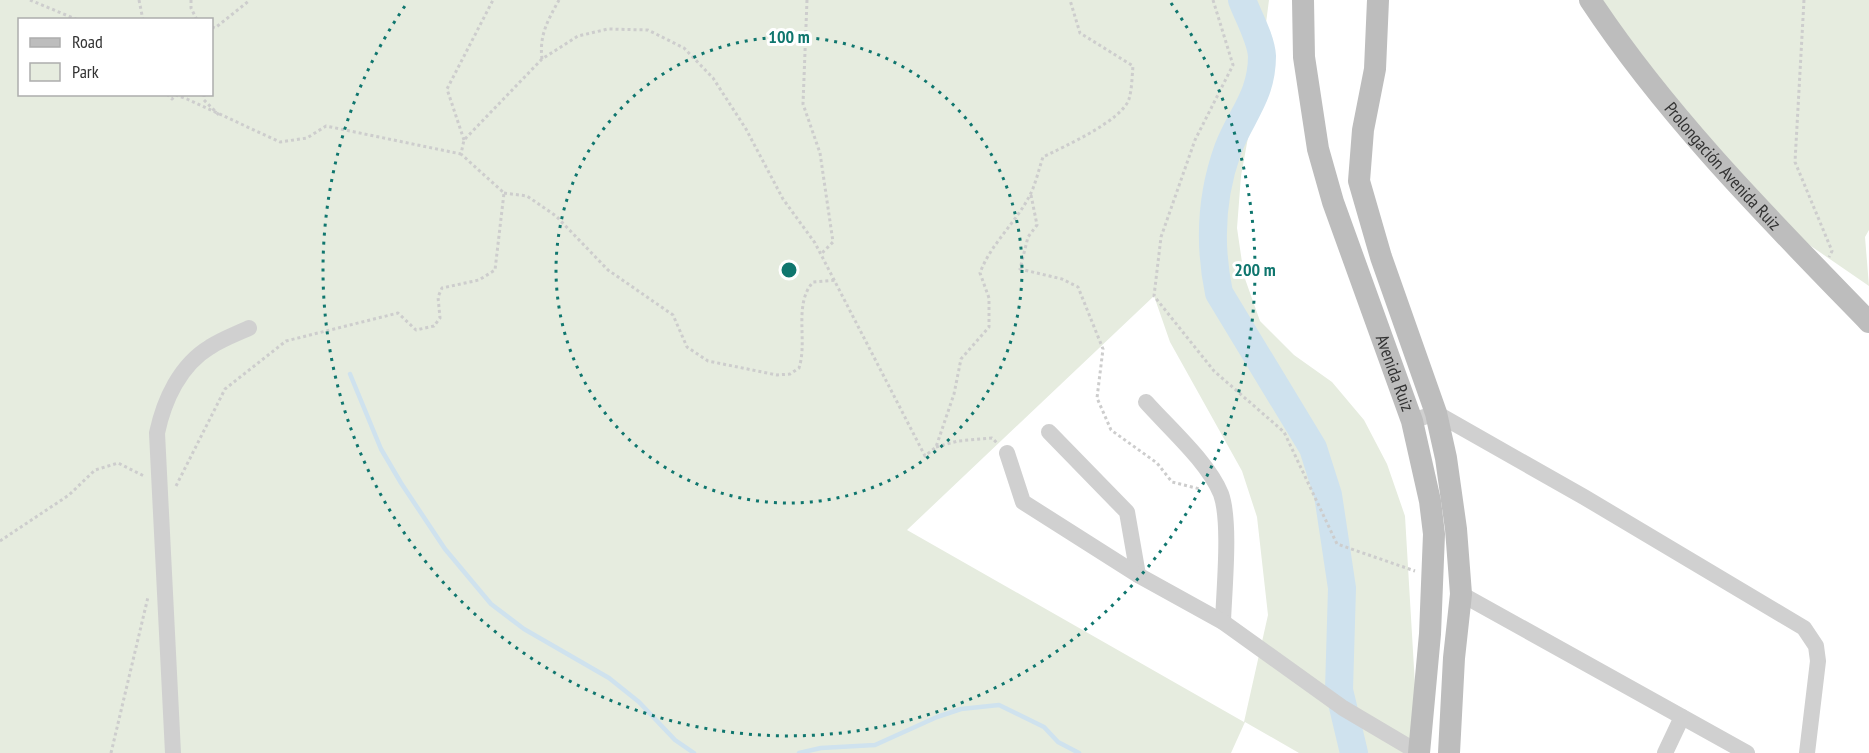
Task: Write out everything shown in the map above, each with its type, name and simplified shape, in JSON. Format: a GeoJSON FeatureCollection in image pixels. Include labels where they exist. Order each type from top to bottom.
{"type":"FeatureCollection","features":[{"type":"Feature","properties":{"kind":"street","name":"Avenida Ruiz"},"geometry":{"type":"LineString","coordinates":[[1303,0],[1304,57],[1318,149],[1333,202],[1412,421],[1430,501],[1434,534],[1430,634],[1419,753]]}},
{"type":"Feature","properties":{"kind":"street","name":"Avenida Ruiz"},"geometry":{"type":"LineString","coordinates":[[1378,0],[1375,69],[1363,130],[1359,181],[1381,257],[1436,413],[1446,458],[1461,594],[1454,658],[1449,753]]}},
{"type":"Feature","properties":{"kind":"street","name":"Prolongación Avenida Ruiz"},"geometry":{"type":"LineString","coordinates":[[1590,0],[1626,53],[1677,118],[1869,322]]}},
{"type":"Feature","properties":{"kind":"street"},"geometry":{"type":"LineString","coordinates":[[173,753],[157,433],[163,406],[178,378],[209,347],[249,328]]}},
{"type":"Feature","properties":{"kind":"street"},"geometry":{"type":"LineString","coordinates":[[1146,402],[1209,472],[1221,495],[1225,517],[1223,622]]}},
{"type":"Feature","properties":{"kind":"street"},"geometry":{"type":"LineString","coordinates":[[1412,421],[1436,413],[1584,497],[1804,628],[1816,646],[1818,661],[1807,753]]}},
{"type":"Feature","properties":{"kind":"street"},"geometry":{"type":"LineString","coordinates":[[1050,432],[1126,512],[1138,575]]}},
{"type":"Feature","properties":{"kind":"street"},"geometry":{"type":"LineString","coordinates":[[1007,453],[1023,502],[1138,575],[1223,622],[1343,708],[1419,753]]}},
{"type":"Feature","properties":{"kind":"street"},"geometry":{"type":"LineString","coordinates":[[1461,594],[1747,753]]}},
{"type":"Feature","properties":{"kind":"street"},"geometry":{"type":"LineString","coordinates":[[1665,753],[1682,717]]}},
{"type":"Feature","properties":{"kind":"path"},"geometry":{"type":"LineString","coordinates":[[30,0],[73,18]]}},
{"type":"Feature","properties":{"kind":"path"},"geometry":{"type":"LineString","coordinates":[[139,0],[143,18]]}},
{"type":"Feature","properties":{"kind":"path"},"geometry":{"type":"LineString","coordinates":[[191,0],[191,8],[196,18]]}},
{"type":"Feature","properties":{"kind":"path"},"geometry":{"type":"LineString","coordinates":[[213,27],[250,0]]}},
{"type":"Feature","properties":{"kind":"path"},"geometry":{"type":"LineString","coordinates":[[465,140],[447,89],[492,0]]}},
{"type":"Feature","properties":{"kind":"path"},"geometry":{"type":"LineString","coordinates":[[542,58],[540,42],[546,23],[559,0]]}},
{"type":"Feature","properties":{"kind":"path"},"geometry":{"type":"LineString","coordinates":[[807,0],[803,104],[820,153],[833,242],[821,254]]}},
{"type":"Feature","properties":{"kind":"path"},"geometry":{"type":"LineString","coordinates":[[936,447],[954,394],[961,359],[989,327],[989,298],[980,273],[986,256],[1010,227],[1031,193],[1043,157],[1080,139],[1118,113],[1129,101],[1134,66],[1080,33],[1070,0]]}},
{"type":"Feature","properties":{"kind":"path"},"geometry":{"type":"LineString","coordinates":[[1213,0],[1233,65],[1195,140],[1161,237],[1154,296],[1214,371],[1284,432],[1337,544],[1422,574]]}},
{"type":"Feature","properties":{"kind":"path"},"geometry":{"type":"LineString","coordinates":[[1804,0],[1796,162],[1832,251],[1820,271]]}},
{"type":"Feature","properties":{"kind":"path"},"geometry":{"type":"LineString","coordinates":[[461,154],[465,140],[542,58],[578,36],[608,29],[648,30],[684,48],[713,78],[741,120],[783,199],[821,254],[925,456],[936,447],[958,441],[992,438],[1007,453]]}},
{"type":"Feature","properties":{"kind":"path"},"geometry":{"type":"LineString","coordinates":[[178,96],[280,142],[307,138],[326,126],[461,154],[504,193],[527,195],[555,216],[608,270],[673,315],[687,347],[708,362],[777,375],[790,374],[799,368],[802,358],[804,292],[813,282],[836,280]]}},
{"type":"Feature","properties":{"kind":"path"},"geometry":{"type":"LineString","coordinates":[[204,96],[204,100],[223,118]]}},
{"type":"Feature","properties":{"kind":"path"},"geometry":{"type":"LineString","coordinates":[[0,541],[69,495],[95,470],[118,463],[149,479],[169,500],[225,389],[286,340],[398,313],[416,330],[434,326],[440,318],[438,297],[442,288],[479,280],[495,270],[504,193]]}},
{"type":"Feature","properties":{"kind":"path"},"geometry":{"type":"LineString","coordinates":[[1031,193],[1037,225],[1028,237],[1020,269],[1062,279],[1078,287],[1103,349],[1097,398],[1111,430],[1157,463],[1172,482],[1221,495]]}},
{"type":"Feature","properties":{"kind":"path"},"geometry":{"type":"LineString","coordinates":[[111,753],[150,592]]}},
{"type":"Feature","properties":{"kind":"green space"},"geometry":{"type":"Polygon","coordinates":[[[0,0],[1269,0],[1259,77],[1241,176],[1237,228],[1244,276],[1260,321],[1294,355],[1332,382],[1364,420],[1387,464],[1405,516],[1419,753],[1299,753],[1245,722],[1231,753],[0,753],[0,0]],[[1154,296],[907,530],[1244,722],[1268,615],[1257,517],[1242,471],[1170,342],[1154,296]]]}},
{"type":"Feature","properties":{"kind":"green space"},"geometry":{"type":"Polygon","coordinates":[[[1592,0],[1869,0],[1869,230],[1865,237],[1869,286],[1744,200],[1592,0]]]}},
{"type":"Feature","properties":{"kind":"waterway"},"geometry":{"type":"LineString","coordinates":[[1242,0],[1259,42],[1262,56],[1261,70],[1255,94],[1228,149],[1218,185],[1213,221],[1216,275],[1219,293],[1313,448],[1328,495],[1342,588],[1339,690],[1354,753]]}},
{"type":"Feature","properties":{"kind":"waterway"},"geometry":{"type":"LineString","coordinates":[[350,374],[381,449],[401,483],[445,549],[491,604],[524,629],[609,678],[639,702],[675,740],[694,753]]}},
{"type":"Feature","properties":{"kind":"waterway"},"geometry":{"type":"LineString","coordinates":[[799,753],[821,748],[875,745],[937,717],[961,709],[999,705],[1044,727],[1058,742],[1079,753]]}}]}
